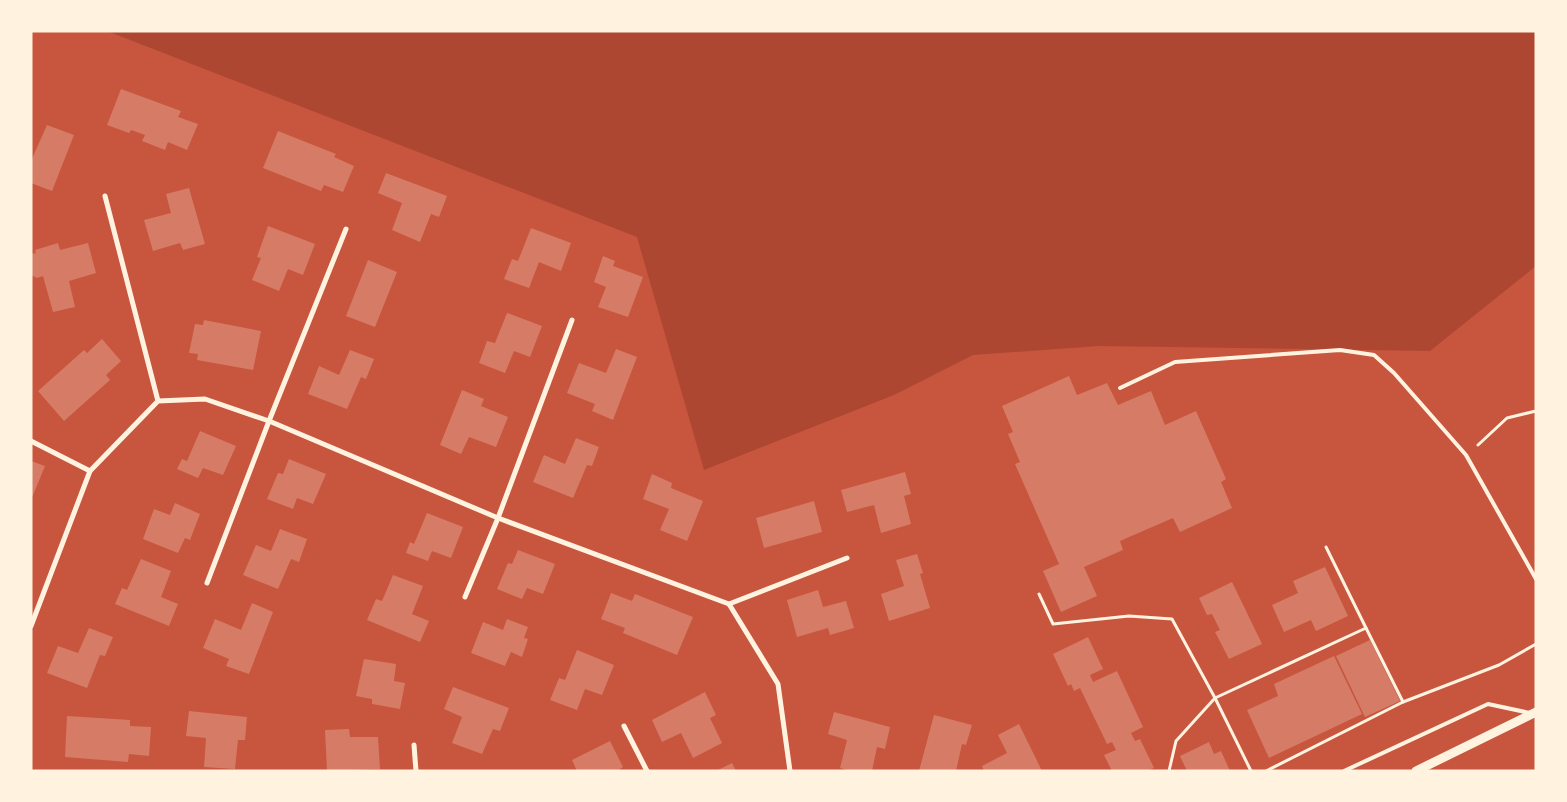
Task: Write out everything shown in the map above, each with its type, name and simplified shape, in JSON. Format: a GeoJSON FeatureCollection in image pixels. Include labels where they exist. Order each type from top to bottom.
{"type":"FeatureCollection","features":[{"type":"Feature","properties":{"kind":"street"},"geometry":{"type":"LineString","coordinates":[[105,196],[158,401]]}},
{"type":"Feature","properties":{"kind":"street"},"geometry":{"type":"LineString","coordinates":[[207,583],[346,229]]}},
{"type":"Feature","properties":{"kind":"street"},"geometry":{"type":"LineString","coordinates":[[465,597],[498,518],[572,320]]}},
{"type":"Feature","properties":{"kind":"street"},"geometry":{"type":"LineString","coordinates":[[31,626],[90,470],[158,401],[205,399],[269,421],[498,518],[729,604],[778,684],[790,771]]}},
{"type":"Feature","properties":{"kind":"street"},"geometry":{"type":"LineString","coordinates":[[31,441],[90,470]]}},
{"type":"Feature","properties":{"kind":"street"},"geometry":{"type":"LineString","coordinates":[[729,604],[848,558]]}},
{"type":"Feature","properties":{"kind":"street"},"geometry":{"type":"LineString","coordinates":[[1416,771],[1534,713]]}},
{"type":"Feature","properties":{"kind":"street"},"geometry":{"type":"LineString","coordinates":[[624,726],[647,771]]}},
{"type":"Feature","properties":{"kind":"street"},"geometry":{"type":"LineString","coordinates":[[414,745],[416,771]]}},
{"type":"Feature","properties":{"kind":"lane"},"geometry":{"type":"LineString","coordinates":[[1120,388],[1175,362],[1340,350],[1374,355],[1394,373],[1466,455],[1536,579]]}},
{"type":"Feature","properties":{"kind":"lane"},"geometry":{"type":"LineString","coordinates":[[1344,771],[1488,704],[1534,713]]}},
{"type":"Feature","properties":{"kind":"path"},"geometry":{"type":"LineString","coordinates":[[1466,455],[1507,418],[1536,411]]}},
{"type":"Feature","properties":{"kind":"path"},"geometry":{"type":"LineString","coordinates":[[1326,548],[1403,702]]}},
{"type":"Feature","properties":{"kind":"path"},"geometry":{"type":"LineString","coordinates":[[1039,594],[1053,624],[1128,616],[1172,618],[1215,698],[1251,771]]}},
{"type":"Feature","properties":{"kind":"path"},"geometry":{"type":"LineString","coordinates":[[1169,771],[1176,741],[1215,698],[1366,628]]}},
{"type":"Feature","properties":{"kind":"path"},"geometry":{"type":"LineString","coordinates":[[1266,771],[1403,702],[1499,665],[1536,644]]}},
{"type":"Feature","properties":{"kind":"shaded area"},"geometry":{"type":"Polygon","coordinates":[[[107,31],[1536,31],[1536,266],[1430,351],[1099,346],[973,355],[894,395],[704,470],[637,237],[107,31]]]}},
{"type":"Feature","properties":{"kind":"building"},"geometry":{"type":"Polygon","coordinates":[[[121,89],[181,111],[178,117],[198,124],[187,150],[168,142],[165,150],[142,141],[145,135],[131,130],[129,133],[107,125],[121,89]]]}},
{"type":"Feature","properties":{"kind":"building"},"geometry":{"type":"Polygon","coordinates":[[[47,125],[74,135],[52,191],[31,183],[31,161],[47,125]]]}},
{"type":"Feature","properties":{"kind":"building"},"geometry":{"type":"Polygon","coordinates":[[[278,131],[336,154],[334,157],[354,166],[343,192],[324,185],[321,191],[263,168],[278,131]]]}},
{"type":"Feature","properties":{"kind":"building"},"geometry":{"type":"Polygon","coordinates":[[[386,173],[447,196],[439,217],[431,214],[420,242],[392,230],[402,203],[378,193],[386,173]]]}},
{"type":"Feature","properties":{"kind":"building"},"geometry":{"type":"Polygon","coordinates":[[[189,188],[205,244],[183,250],[180,243],[153,251],[144,220],[171,213],[166,194],[189,188]]]}},
{"type":"Feature","properties":{"kind":"building"},"geometry":{"type":"Polygon","coordinates":[[[268,226],[315,244],[303,275],[288,269],[279,291],[252,280],[261,258],[257,257],[268,226]]]}},
{"type":"Feature","properties":{"kind":"building"},"geometry":{"type":"Polygon","coordinates":[[[531,228],[571,243],[561,271],[539,262],[529,288],[504,279],[512,259],[518,261],[531,228]]]}},
{"type":"Feature","properties":{"kind":"building"},"geometry":{"type":"Polygon","coordinates":[[[58,243],[60,250],[88,243],[96,273],[69,281],[75,307],[53,312],[43,276],[37,278],[31,275],[31,254],[36,253],[35,250],[58,243]]]}},
{"type":"Feature","properties":{"kind":"building"},"geometry":{"type":"Polygon","coordinates":[[[603,256],[615,261],[613,266],[643,277],[628,317],[598,307],[606,287],[594,282],[603,256]]]}},
{"type":"Feature","properties":{"kind":"building"},"geometry":{"type":"Polygon","coordinates":[[[368,260],[397,272],[375,327],[346,316],[368,260]]]}},
{"type":"Feature","properties":{"kind":"building"},"geometry":{"type":"Polygon","coordinates":[[[507,313],[542,326],[530,357],[514,351],[505,373],[479,363],[487,341],[495,343],[507,313]]]}},
{"type":"Feature","properties":{"kind":"building"},"geometry":{"type":"Polygon","coordinates":[[[204,320],[261,331],[253,370],[197,360],[198,354],[189,353],[195,324],[203,325],[204,320]]]}},
{"type":"Feature","properties":{"kind":"building"},"geometry":{"type":"Polygon","coordinates":[[[102,339],[121,361],[106,375],[110,380],[64,421],[38,391],[84,350],[87,353],[102,339]]]}},
{"type":"Feature","properties":{"kind":"building"},"geometry":{"type":"Polygon","coordinates":[[[616,349],[637,357],[613,420],[592,411],[595,404],[567,393],[579,363],[606,373],[616,349]]]}},
{"type":"Feature","properties":{"kind":"building"},"geometry":{"type":"Polygon","coordinates":[[[350,350],[374,359],[366,379],[361,377],[347,409],[308,394],[319,366],[339,375],[350,350]]]}},
{"type":"Feature","properties":{"kind":"building"},"geometry":{"type":"Polygon","coordinates":[[[1069,376],[1077,395],[1107,383],[1118,405],[1151,391],[1165,425],[1196,411],[1226,479],[1221,482],[1232,508],[1180,532],[1173,518],[1120,541],[1123,550],[1084,567],[1097,596],[1061,612],[1043,571],[1059,564],[1015,464],[1020,462],[1008,434],[1013,432],[1002,406],[1069,376]]]}},
{"type":"Feature","properties":{"kind":"building"},"geometry":{"type":"Polygon","coordinates":[[[462,390],[484,399],[481,406],[508,417],[496,447],[469,437],[461,454],[440,445],[462,390]]]}},
{"type":"Feature","properties":{"kind":"building"},"geometry":{"type":"Polygon","coordinates":[[[200,431],[236,446],[223,475],[203,468],[198,478],[177,469],[182,459],[187,461],[200,431]]]}},
{"type":"Feature","properties":{"kind":"building"},"geometry":{"type":"Polygon","coordinates":[[[576,438],[599,447],[592,466],[587,465],[573,498],[533,482],[544,455],[565,464],[576,438]]]}},
{"type":"Feature","properties":{"kind":"building"},"geometry":{"type":"Polygon","coordinates":[[[289,459],[326,474],[313,504],[297,498],[293,509],[267,499],[278,473],[283,474],[289,459]]]}},
{"type":"Feature","properties":{"kind":"building"},"geometry":{"type":"Polygon","coordinates":[[[31,461],[45,466],[31,500],[31,461]]]}},
{"type":"Feature","properties":{"kind":"building"},"geometry":{"type":"Polygon","coordinates":[[[905,472],[911,494],[904,496],[911,524],[881,533],[874,505],[847,512],[841,490],[905,472]]]}},
{"type":"Feature","properties":{"kind":"building"},"geometry":{"type":"Polygon","coordinates":[[[652,474],[672,483],[671,488],[703,501],[687,541],[660,530],[669,509],[643,499],[652,474]]]}},
{"type":"Feature","properties":{"kind":"building"},"geometry":{"type":"Polygon","coordinates":[[[814,501],[822,532],[764,548],[756,518],[814,501]]]}},
{"type":"Feature","properties":{"kind":"building"},"geometry":{"type":"Polygon","coordinates":[[[175,503],[200,514],[190,540],[185,538],[178,553],[143,539],[154,509],[170,515],[175,503]]]}},
{"type":"Feature","properties":{"kind":"building"},"geometry":{"type":"Polygon","coordinates":[[[427,513],[463,527],[451,558],[432,551],[428,561],[406,553],[410,542],[414,544],[427,513]]]}},
{"type":"Feature","properties":{"kind":"building"},"geometry":{"type":"Polygon","coordinates":[[[280,529],[307,539],[299,562],[291,559],[278,589],[243,575],[256,545],[271,551],[280,529]]]}},
{"type":"Feature","properties":{"kind":"building"},"geometry":{"type":"Polygon","coordinates":[[[518,550],[555,564],[543,594],[527,588],[522,599],[497,589],[508,563],[512,564],[518,550]]]}},
{"type":"Feature","properties":{"kind":"building"},"geometry":{"type":"Polygon","coordinates":[[[917,554],[923,573],[920,574],[930,608],[889,621],[881,594],[904,586],[896,560],[917,554]]]}},
{"type":"Feature","properties":{"kind":"building"},"geometry":{"type":"Polygon","coordinates":[[[141,559],[171,571],[161,597],[178,604],[169,626],[115,604],[122,588],[127,590],[141,559]]]}},
{"type":"Feature","properties":{"kind":"building"},"geometry":{"type":"Polygon","coordinates":[[[1325,567],[1348,616],[1316,631],[1311,620],[1284,632],[1272,605],[1298,593],[1293,581],[1325,567]]]}},
{"type":"Feature","properties":{"kind":"building"},"geometry":{"type":"Polygon","coordinates":[[[393,575],[423,586],[412,614],[429,621],[420,642],[367,620],[376,599],[382,601],[393,575]]]}},
{"type":"Feature","properties":{"kind":"building"},"geometry":{"type":"Polygon","coordinates":[[[1232,582],[1262,644],[1229,659],[1215,632],[1220,630],[1212,614],[1207,615],[1199,598],[1232,582]]]}},
{"type":"Feature","properties":{"kind":"building"},"geometry":{"type":"Polygon","coordinates":[[[818,590],[823,607],[846,601],[854,628],[830,635],[828,628],[797,637],[787,600],[818,590]]]}},
{"type":"Feature","properties":{"kind":"building"},"geometry":{"type":"Polygon","coordinates":[[[611,593],[632,601],[635,594],[693,617],[677,655],[623,633],[625,628],[601,619],[611,593]]]}},
{"type":"Feature","properties":{"kind":"building"},"geometry":{"type":"Polygon","coordinates":[[[252,603],[273,612],[249,674],[226,666],[229,659],[203,648],[215,619],[241,630],[252,603]]]}},
{"type":"Feature","properties":{"kind":"building"},"geometry":{"type":"Polygon","coordinates":[[[507,619],[528,627],[524,638],[528,639],[522,657],[511,652],[505,666],[471,653],[483,622],[503,630],[507,619]]]}},
{"type":"Feature","properties":{"kind":"building"},"geometry":{"type":"Polygon","coordinates":[[[89,628],[113,637],[105,656],[100,655],[87,688],[47,673],[58,646],[78,653],[89,628]]]}},
{"type":"Feature","properties":{"kind":"building"},"geometry":{"type":"Polygon","coordinates":[[[1088,637],[1103,669],[1090,675],[1093,682],[1117,671],[1143,727],[1131,733],[1135,741],[1140,739],[1154,768],[1147,771],[1112,771],[1104,755],[1116,750],[1112,742],[1107,744],[1080,688],[1074,691],[1071,684],[1068,686],[1053,654],[1088,637]]]}},
{"type":"Feature","properties":{"kind":"building"},"geometry":{"type":"Polygon","coordinates":[[[1370,640],[1400,701],[1365,717],[1336,656],[1370,640]]]}},
{"type":"Feature","properties":{"kind":"building"},"geometry":{"type":"Polygon","coordinates":[[[577,650],[614,665],[602,695],[585,689],[577,710],[550,700],[559,678],[565,680],[577,650]]]}},
{"type":"Feature","properties":{"kind":"building"},"geometry":{"type":"Polygon","coordinates":[[[1334,656],[1362,714],[1269,758],[1247,710],[1278,696],[1274,684],[1334,656]]]}},
{"type":"Feature","properties":{"kind":"building"},"geometry":{"type":"Polygon","coordinates":[[[364,659],[396,664],[394,681],[405,683],[400,709],[372,704],[372,699],[356,696],[364,659]]]}},
{"type":"Feature","properties":{"kind":"building"},"geometry":{"type":"Polygon","coordinates":[[[453,687],[509,708],[500,731],[493,729],[482,754],[452,743],[462,717],[444,709],[453,687]]]}},
{"type":"Feature","properties":{"kind":"building"},"geometry":{"type":"Polygon","coordinates":[[[705,692],[716,715],[710,718],[722,743],[693,758],[681,733],[662,742],[652,720],[705,692]]]}},
{"type":"Feature","properties":{"kind":"building"},"geometry":{"type":"Polygon","coordinates":[[[189,711],[247,717],[245,740],[238,740],[235,769],[204,767],[206,738],[186,736],[189,711]]]}},
{"type":"Feature","properties":{"kind":"building"},"geometry":{"type":"Polygon","coordinates":[[[834,712],[890,727],[885,749],[877,747],[872,771],[851,771],[840,768],[847,740],[828,734],[834,712]]]}},
{"type":"Feature","properties":{"kind":"building"},"geometry":{"type":"Polygon","coordinates":[[[934,715],[972,725],[966,745],[962,744],[956,771],[919,771],[934,715]]]}},
{"type":"Feature","properties":{"kind":"building"},"geometry":{"type":"Polygon","coordinates":[[[67,716],[130,720],[130,726],[151,727],[149,756],[129,754],[128,762],[65,757],[67,716]]]}},
{"type":"Feature","properties":{"kind":"building"},"geometry":{"type":"Polygon","coordinates":[[[1019,724],[1042,771],[984,771],[982,766],[1007,753],[998,735],[1019,724]]]}},
{"type":"Feature","properties":{"kind":"building"},"geometry":{"type":"Polygon","coordinates":[[[349,729],[350,737],[378,737],[380,769],[327,771],[325,730],[349,729]]]}},
{"type":"Feature","properties":{"kind":"building"},"geometry":{"type":"Polygon","coordinates":[[[610,741],[623,767],[617,771],[577,771],[572,760],[610,741]]]}},
{"type":"Feature","properties":{"kind":"building"},"geometry":{"type":"Polygon","coordinates":[[[1209,742],[1214,754],[1221,751],[1230,771],[1187,771],[1180,756],[1209,742]]]}},
{"type":"Feature","properties":{"kind":"building"},"geometry":{"type":"Polygon","coordinates":[[[732,763],[736,771],[716,771],[732,763]]]}}]}
